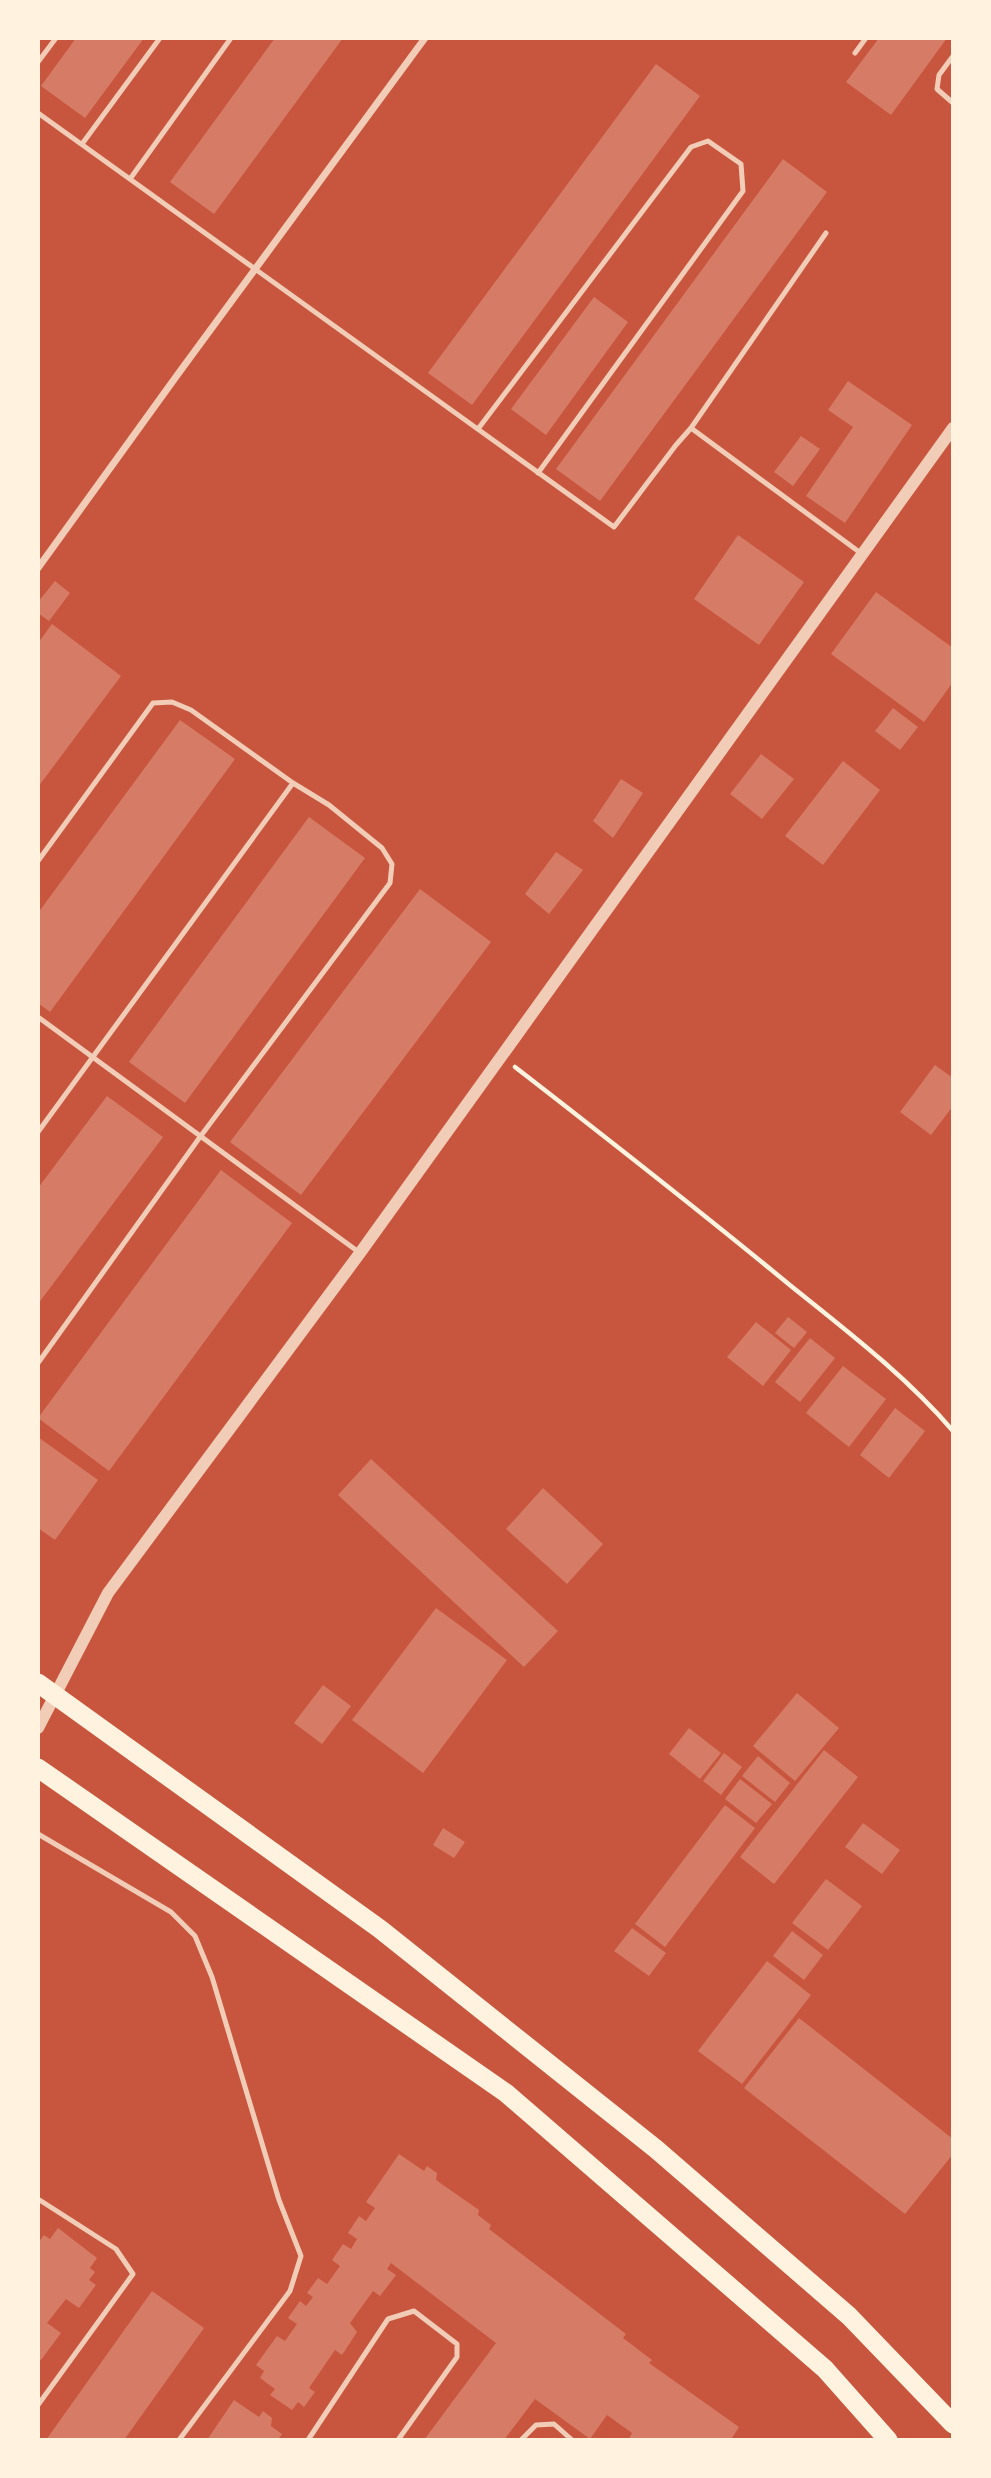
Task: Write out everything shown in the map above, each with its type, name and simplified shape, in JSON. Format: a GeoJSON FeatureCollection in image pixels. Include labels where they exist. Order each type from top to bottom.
{"type":"FeatureCollection","features":[{"type":"Feature","properties":{"kind":"highway"},"geometry":{"type":"LineString","coordinates":[[46,1689],[380,1929],[656,2149],[849,2316],[953,2424]]}},
{"type":"Feature","properties":{"kind":"highway"},"geometry":{"type":"LineString","coordinates":[[38,1768],[506,2093],[825,2369],[888,2440]]}},
{"type":"Feature","properties":{"kind":"street"},"geometry":{"type":"LineString","coordinates":[[38,568],[425,38]]}},
{"type":"Feature","properties":{"kind":"street"},"geometry":{"type":"LineString","coordinates":[[38,1728],[46,1689],[108,1593],[360,1253],[953,428]]}},
{"type":"Feature","properties":{"kind":"lane"},"geometry":{"type":"LineString","coordinates":[[38,62],[56,38]]}},
{"type":"Feature","properties":{"kind":"lane"},"geometry":{"type":"LineString","coordinates":[[82,144],[160,38]]}},
{"type":"Feature","properties":{"kind":"lane"},"geometry":{"type":"LineString","coordinates":[[130,179],[231,38]]}},
{"type":"Feature","properties":{"kind":"lane"},"geometry":{"type":"LineString","coordinates":[[855,52],[866,38]]}},
{"type":"Feature","properties":{"kind":"lane"},"geometry":{"type":"LineString","coordinates":[[953,56],[939,75],[937,89],[953,103]]}},
{"type":"Feature","properties":{"kind":"lane"},"geometry":{"type":"LineString","coordinates":[[38,113],[614,527],[691,428],[826,233]]}},
{"type":"Feature","properties":{"kind":"lane"},"geometry":{"type":"LineString","coordinates":[[478,429],[691,147],[708,141],[741,164],[743,191],[538,473]]}},
{"type":"Feature","properties":{"kind":"lane"},"geometry":{"type":"LineString","coordinates":[[691,428],[862,554]]}},
{"type":"Feature","properties":{"kind":"lane"},"geometry":{"type":"LineString","coordinates":[[38,861],[153,703],[172,702],[191,710],[328,805],[382,848],[392,864],[390,883],[200,1138],[38,1363]]}},
{"type":"Feature","properties":{"kind":"lane"},"geometry":{"type":"LineString","coordinates":[[38,1132],[94,1059],[293,783]]}},
{"type":"Feature","properties":{"kind":"lane"},"geometry":{"type":"LineString","coordinates":[[38,1017],[360,1253]]}},
{"type":"Feature","properties":{"kind":"lane"},"geometry":{"type":"LineString","coordinates":[[38,1834],[170,1912],[195,1936],[212,1977],[279,2200],[302,2256],[290,2291],[179,2440]]}},
{"type":"Feature","properties":{"kind":"lane"},"geometry":{"type":"LineString","coordinates":[[38,2199],[116,2249],[133,2274],[38,2405]]}},
{"type":"Feature","properties":{"kind":"lane"},"geometry":{"type":"LineString","coordinates":[[308,2440],[388,2319],[414,2311],[457,2344],[457,2357],[398,2440]]}},
{"type":"Feature","properties":{"kind":"lane"},"geometry":{"type":"LineString","coordinates":[[521,2440],[536,2425],[554,2424],[572,2440]]}},
{"type":"Feature","properties":{"kind":"path"},"geometry":{"type":"LineString","coordinates":[[501,1056],[702,1213],[858,1341],[933,1408],[953,1432]]}},
{"type":"Feature","properties":{"kind":"building"},"geometry":{"type":"Polygon","coordinates":[[[76,38],[144,38],[85,118],[41,86],[76,38]]]}},
{"type":"Feature","properties":{"kind":"building"},"geometry":{"type":"Polygon","coordinates":[[[275,38],[343,38],[214,214],[170,182],[275,38]]]}},
{"type":"Feature","properties":{"kind":"building"},"geometry":{"type":"Polygon","coordinates":[[[879,38],[947,38],[891,115],[846,82],[879,38]]]}},
{"type":"Feature","properties":{"kind":"building"},"geometry":{"type":"Polygon","coordinates":[[[656,64],[700,96],[472,405],[428,373],[656,64]]]}},
{"type":"Feature","properties":{"kind":"building"},"geometry":{"type":"Polygon","coordinates":[[[783,159],[827,192],[600,501],[556,469],[783,159]]]}},
{"type":"Feature","properties":{"kind":"building"},"geometry":{"type":"Polygon","coordinates":[[[594,297],[628,322],[546,435],[511,409],[594,297]]]}},
{"type":"Feature","properties":{"kind":"building"},"geometry":{"type":"Polygon","coordinates":[[[848,381],[912,425],[845,523],[806,496],[853,427],[828,410],[848,381]]]}},
{"type":"Feature","properties":{"kind":"building"},"geometry":{"type":"Polygon","coordinates":[[[801,436],[820,449],[793,486],[774,472],[801,436]]]}},
{"type":"Feature","properties":{"kind":"building"},"geometry":{"type":"Polygon","coordinates":[[[738,535],[804,582],[759,645],[694,599],[738,535]]]}},
{"type":"Feature","properties":{"kind":"building"},"geometry":{"type":"Polygon","coordinates":[[[55,581],[70,593],[49,621],[38,613],[38,602],[55,581]]]}},
{"type":"Feature","properties":{"kind":"building"},"geometry":{"type":"Polygon","coordinates":[[[876,592],[953,648],[953,682],[924,722],[831,654],[876,592]]]}},
{"type":"Feature","properties":{"kind":"building"},"geometry":{"type":"Polygon","coordinates":[[[52,624],[121,676],[38,787],[38,643],[52,624]]]}},
{"type":"Feature","properties":{"kind":"building"},"geometry":{"type":"Polygon","coordinates":[[[893,708],[918,727],[900,750],[875,731],[893,708]]]}},
{"type":"Feature","properties":{"kind":"building"},"geometry":{"type":"Polygon","coordinates":[[[180,720],[235,759],[50,1012],[38,1003],[38,913],[180,720]]]}},
{"type":"Feature","properties":{"kind":"building"},"geometry":{"type":"Polygon","coordinates":[[[761,754],[794,779],[762,819],[730,794],[761,754]]]}},
{"type":"Feature","properties":{"kind":"building"},"geometry":{"type":"Polygon","coordinates":[[[843,761],[880,790],[823,865],[785,836],[843,761]]]}},
{"type":"Feature","properties":{"kind":"building"},"geometry":{"type":"Polygon","coordinates":[[[621,779],[643,793],[613,838],[593,821],[621,779]]]}},
{"type":"Feature","properties":{"kind":"building"},"geometry":{"type":"Polygon","coordinates":[[[309,817],[365,858],[185,1103],[129,1062],[309,817]]]}},
{"type":"Feature","properties":{"kind":"building"},"geometry":{"type":"Polygon","coordinates":[[[556,852],[583,870],[549,914],[525,894],[556,852]]]}},
{"type":"Feature","properties":{"kind":"building"},"geometry":{"type":"Polygon","coordinates":[[[420,889],[491,942],[301,1195],[230,1142],[420,889]]]}},
{"type":"Feature","properties":{"kind":"building"},"geometry":{"type":"Polygon","coordinates":[[[935,1065],[953,1078],[953,1106],[931,1135],[900,1112],[935,1065]]]}},
{"type":"Feature","properties":{"kind":"building"},"geometry":{"type":"Polygon","coordinates":[[[107,1096],[163,1137],[38,1304],[38,1188],[107,1096]]]}},
{"type":"Feature","properties":{"kind":"building"},"geometry":{"type":"Polygon","coordinates":[[[221,1170],[292,1223],[109,1471],[38,1418],[221,1170]]]}},
{"type":"Feature","properties":{"kind":"building"},"geometry":{"type":"Polygon","coordinates":[[[788,1317],[807,1332],[794,1348],[775,1333],[788,1317]]]}},
{"type":"Feature","properties":{"kind":"building"},"geometry":{"type":"Polygon","coordinates":[[[756,1322],[791,1350],[763,1386],[727,1357],[756,1322]]]}},
{"type":"Feature","properties":{"kind":"building"},"geometry":{"type":"Polygon","coordinates":[[[810,1338],[835,1358],[800,1402],[775,1382],[810,1338]]]}},
{"type":"Feature","properties":{"kind":"building"},"geometry":{"type":"Polygon","coordinates":[[[843,1366],[886,1399],[849,1447],[806,1413],[843,1366]]]}},
{"type":"Feature","properties":{"kind":"building"},"geometry":{"type":"Polygon","coordinates":[[[895,1408],[925,1431],[889,1478],[860,1455],[895,1408]]]}},
{"type":"Feature","properties":{"kind":"building"},"geometry":{"type":"Polygon","coordinates":[[[38,1437],[98,1480],[55,1540],[38,1528],[38,1437]]]}},
{"type":"Feature","properties":{"kind":"building"},"geometry":{"type":"Polygon","coordinates":[[[371,1459],[558,1631],[524,1667],[338,1495],[371,1459]]]}},
{"type":"Feature","properties":{"kind":"building"},"geometry":{"type":"Polygon","coordinates":[[[543,1488],[603,1544],[567,1584],[506,1529],[543,1488]]]}},
{"type":"Feature","properties":{"kind":"building"},"geometry":{"type":"Polygon","coordinates":[[[436,1608],[507,1660],[423,1773],[352,1720],[436,1608]]]}},
{"type":"Feature","properties":{"kind":"building"},"geometry":{"type":"Polygon","coordinates":[[[323,1685],[351,1706],[322,1744],[294,1723],[323,1685]]]}},
{"type":"Feature","properties":{"kind":"building"},"geometry":{"type":"Polygon","coordinates":[[[797,1693],[839,1728],[795,1781],[753,1746],[797,1693]]]}},
{"type":"Feature","properties":{"kind":"building"},"geometry":{"type":"Polygon","coordinates":[[[689,1728],[721,1753],[700,1779],[669,1754],[689,1728]]]}},
{"type":"Feature","properties":{"kind":"building"},"geometry":{"type":"Polygon","coordinates":[[[824,1750],[858,1777],[774,1884],[740,1857],[824,1750]]]}},
{"type":"Feature","properties":{"kind":"building"},"geometry":{"type":"Polygon","coordinates":[[[724,1753],[742,1767],[721,1795],[703,1781],[724,1753]]]}},
{"type":"Feature","properties":{"kind":"building"},"geometry":{"type":"Polygon","coordinates":[[[758,1756],[790,1783],[775,1802],[742,1776],[758,1756]]]}},
{"type":"Feature","properties":{"kind":"building"},"geometry":{"type":"Polygon","coordinates":[[[740,1779],[772,1804],[756,1823],[725,1799],[740,1779]]]}},
{"type":"Feature","properties":{"kind":"building"},"geometry":{"type":"Polygon","coordinates":[[[725,1805],[755,1828],[665,1947],[635,1924],[725,1805]]]}},
{"type":"Feature","properties":{"kind":"building"},"geometry":{"type":"Polygon","coordinates":[[[863,1823],[900,1850],[882,1874],[845,1847],[863,1823]]]}},
{"type":"Feature","properties":{"kind":"building"},"geometry":{"type":"Polygon","coordinates":[[[443,1828],[465,1842],[454,1858],[433,1845],[443,1828]]]}},
{"type":"Feature","properties":{"kind":"building"},"geometry":{"type":"Polygon","coordinates":[[[826,1879],[862,1906],[828,1950],[792,1923],[826,1879]]]}},
{"type":"Feature","properties":{"kind":"building"},"geometry":{"type":"Polygon","coordinates":[[[632,1928],[666,1953],[649,1976],[614,1951],[632,1928]]]}},
{"type":"Feature","properties":{"kind":"building"},"geometry":{"type":"Polygon","coordinates":[[[792,1931],[823,1955],[804,1980],[773,1956],[792,1931]]]}},
{"type":"Feature","properties":{"kind":"building"},"geometry":{"type":"Polygon","coordinates":[[[767,1961],[811,1995],[742,2084],[698,2051],[767,1961]]]}},
{"type":"Feature","properties":{"kind":"building"},"geometry":{"type":"Polygon","coordinates":[[[799,2018],[953,2139],[953,2154],[905,2214],[744,2088],[799,2018]]]}},
{"type":"Feature","properties":{"kind":"building"},"geometry":{"type":"Polygon","coordinates":[[[399,2154],[424,2171],[427,2166],[437,2173],[436,2180],[479,2210],[478,2215],[491,2225],[489,2229],[626,2334],[623,2338],[652,2360],[649,2363],[739,2427],[732,2438],[734,2440],[628,2440],[632,2433],[607,2415],[590,2439],[535,2399],[504,2440],[424,2440],[496,2343],[391,2263],[387,2269],[396,2275],[380,2296],[373,2291],[350,2323],[357,2332],[342,2355],[335,2350],[309,2388],[315,2392],[304,2407],[298,2402],[292,2410],[270,2395],[275,2389],[260,2378],[264,2371],[256,2365],[277,2336],[285,2341],[297,2324],[288,2318],[300,2301],[306,2306],[313,2297],[307,2293],[318,2278],[327,2284],[340,2266],[332,2260],[343,2244],[351,2249],[357,2239],[348,2233],[359,2216],[366,2221],[375,2208],[366,2202],[399,2154]]]}},
{"type":"Feature","properties":{"kind":"building"},"geometry":{"type":"Polygon","coordinates":[[[58,2228],[97,2258],[90,2268],[95,2272],[89,2280],[96,2285],[79,2308],[66,2299],[47,2323],[61,2333],[41,2360],[38,2358],[38,2243],[44,2235],[50,2239],[58,2228]]]}},
{"type":"Feature","properties":{"kind":"building"},"geometry":{"type":"Polygon","coordinates":[[[152,2291],[204,2328],[124,2440],[46,2440],[152,2291]]]}},
{"type":"Feature","properties":{"kind":"building"},"geometry":{"type":"Polygon","coordinates":[[[234,2400],[259,2417],[263,2411],[272,2418],[271,2426],[282,2434],[278,2440],[207,2440],[234,2400]]]}}]}
